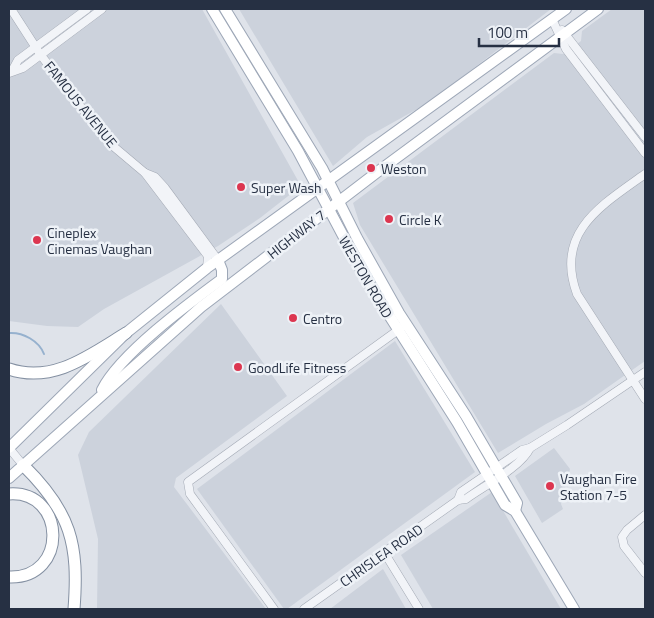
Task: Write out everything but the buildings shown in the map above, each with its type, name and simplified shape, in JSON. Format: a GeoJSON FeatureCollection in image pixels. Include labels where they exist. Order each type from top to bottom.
{"type":"FeatureCollection","features":[{"type":"Feature","properties":{"kind":"highway"},"geometry":{"type":"LineString","coordinates":[[9,369],[28,374],[48,372],[74,365],[126,333]]}},
{"type":"Feature","properties":{"kind":"highway"},"geometry":{"type":"LineString","coordinates":[[23,465],[60,508],[69,530],[75,554],[74,609]]}},
{"type":"Feature","properties":{"kind":"highway"},"geometry":{"type":"LineString","coordinates":[[9,494],[18,493],[33,499],[45,511],[53,527],[54,545],[44,562],[30,572],[9,577]]}},
{"type":"Feature","properties":{"kind":"main road","name":"WESTON ROAD"},"geometry":{"type":"LineString","coordinates":[[212,9],[298,151],[328,210],[397,330],[457,422],[505,505],[515,511],[574,609]]}},
{"type":"Feature","properties":{"kind":"main road","name":"WESTON ROAD"},"geometry":{"type":"LineString","coordinates":[[225,9],[330,181],[357,238],[406,324],[498,471],[517,504],[515,511]]}},
{"type":"Feature","properties":{"kind":"main road","name":"HIGHWAY 7"},"geometry":{"type":"LineString","coordinates":[[9,448],[126,333],[207,268],[566,9]]}},
{"type":"Feature","properties":{"kind":"main road","name":"HIGHWAY 7"},"geometry":{"type":"LineString","coordinates":[[9,478],[201,307],[339,201],[598,9]]}},
{"type":"Feature","properties":{"kind":"main road"},"geometry":{"type":"LineString","coordinates":[[100,395],[109,376],[136,349],[222,280],[222,270],[218,260]]}},
{"type":"Feature","properties":{"kind":"street","name":"FAMOUS AVENUE"},"geometry":{"type":"LineString","coordinates":[[11,9],[34,46],[107,141],[144,173],[208,256],[207,268]]}},
{"type":"Feature","properties":{"kind":"street"},"geometry":{"type":"LineString","coordinates":[[10,72],[18,60],[34,46],[88,12],[102,9]]}},
{"type":"Feature","properties":{"kind":"street"},"geometry":{"type":"LineString","coordinates":[[10,72],[23,68],[88,12]]}},
{"type":"Feature","properties":{"kind":"street"},"geometry":{"type":"LineString","coordinates":[[552,19],[563,36],[645,137]]}},
{"type":"Feature","properties":{"kind":"street"},"geometry":{"type":"LineString","coordinates":[[563,36],[566,49],[645,153]]}},
{"type":"Feature","properties":{"kind":"street","name":"FAMOUS AVENUE"},"geometry":{"type":"LineString","coordinates":[[144,173],[154,177],[165,188],[218,260]]}},
{"type":"Feature","properties":{"kind":"street"},"geometry":{"type":"LineString","coordinates":[[645,174],[592,215],[573,243],[571,265],[577,294],[645,399]]}},
{"type":"Feature","properties":{"kind":"street"},"geometry":{"type":"LineString","coordinates":[[274,609],[190,494],[188,482],[406,324]]}},
{"type":"Feature","properties":{"kind":"street","name":"CHRISLEA ROAD"},"geometry":{"type":"LineString","coordinates":[[304,609],[458,500],[461,492],[489,478],[522,450],[530,448],[645,372]]}},
{"type":"Feature","properties":{"kind":"street"},"geometry":{"type":"LineString","coordinates":[[9,448],[23,465]]}},
{"type":"Feature","properties":{"kind":"street"},"geometry":{"type":"LineString","coordinates":[[645,515],[627,530],[622,537],[624,546],[645,573]]}},
{"type":"Feature","properties":{"kind":"street"},"geometry":{"type":"LineString","coordinates":[[384,552],[419,609]]}},
{"type":"Feature","properties":{"kind":"shaded area"},"geometry":{"type":"Polygon","coordinates":[[[9,9],[202,9],[301,186],[260,218],[218,246],[104,309],[78,327],[47,326],[9,321],[9,9]]]}},
{"type":"Feature","properties":{"kind":"shaded area"},"geometry":{"type":"Polygon","coordinates":[[[239,9],[551,9],[449,87],[446,93],[367,137],[333,166],[239,9]]]}},
{"type":"Feature","properties":{"kind":"shaded area"},"geometry":{"type":"Polygon","coordinates":[[[612,9],[645,9],[645,361],[584,404],[498,453],[360,225],[353,203],[554,53],[563,54],[581,41],[582,31],[612,9]]]}},
{"type":"Feature","properties":{"kind":"shaded area"},"geometry":{"type":"Polygon","coordinates":[[[221,304],[287,396],[176,478],[174,487],[266,609],[97,609],[98,539],[78,455],[89,432],[221,304]]]}},
{"type":"Feature","properties":{"kind":"shaded area"},"geometry":{"type":"Polygon","coordinates":[[[395,341],[475,472],[287,609],[284,609],[197,489],[395,341]]]}},
{"type":"Feature","properties":{"kind":"shaded area"},"geometry":{"type":"Polygon","coordinates":[[[554,448],[570,469],[561,504],[563,509],[542,523],[515,476],[554,448]]]}},
{"type":"Feature","properties":{"kind":"shaded area"},"geometry":{"type":"Polygon","coordinates":[[[492,492],[561,609],[433,609],[401,555],[492,492]]]}},
{"type":"Feature","properties":{"kind":"shaded area"},"geometry":{"type":"Polygon","coordinates":[[[383,569],[406,609],[330,609],[383,569]]]}},
{"type":"Feature","properties":{"kind":"waterway"},"geometry":{"type":"LineString","coordinates":[[9,333],[20,334],[30,338],[42,349],[44,354]]}},
{"type":"Feature","properties":{"kind":"place","name":"Weston"},"geometry":{"type":"Point","coordinates":[371,168]}},
{"type":"Feature","properties":{"kind":"place","name":"Super Wash"},"geometry":{"type":"Point","coordinates":[241,187]}},
{"type":"Feature","properties":{"kind":"place","name":"Circle K"},"geometry":{"type":"Point","coordinates":[389,219]}},
{"type":"Feature","properties":{"kind":"place","name":"Cineplex Cinemas Vaughan"},"geometry":{"type":"Point","coordinates":[37,240]}},
{"type":"Feature","properties":{"kind":"place","name":"Centro"},"geometry":{"type":"Point","coordinates":[293,318]}},
{"type":"Feature","properties":{"kind":"place","name":"GoodLife Fitness"},"geometry":{"type":"Point","coordinates":[238,367]}},
{"type":"Feature","properties":{"kind":"place","name":"Vaughan Fire Station 7-5"},"geometry":{"type":"Point","coordinates":[550,486]}}]}
